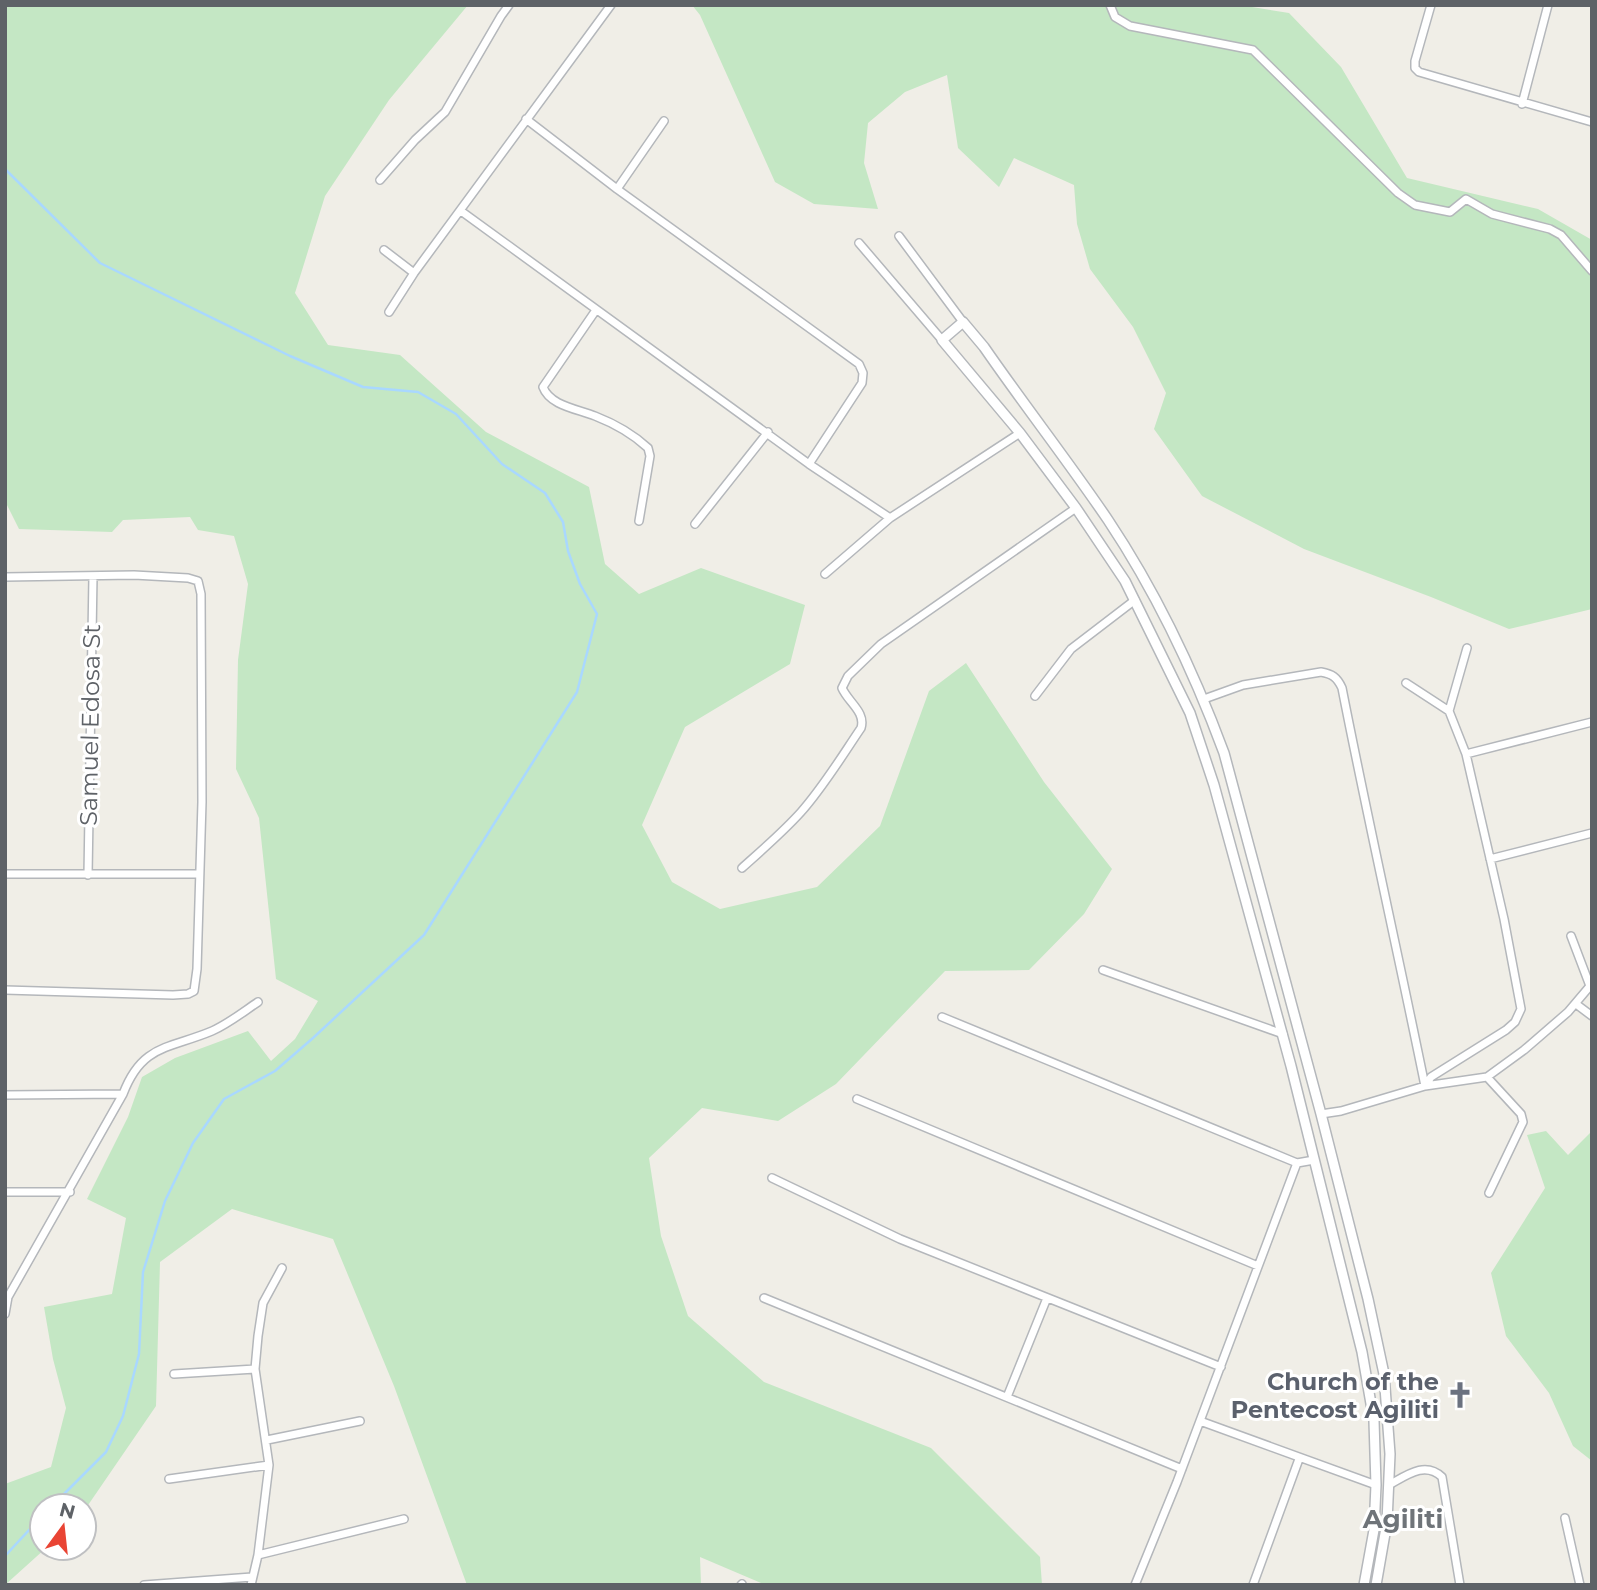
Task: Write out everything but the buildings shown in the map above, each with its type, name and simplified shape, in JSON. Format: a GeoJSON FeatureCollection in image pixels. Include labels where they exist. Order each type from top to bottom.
{"type":"FeatureCollection","features":[{"type":"Feature","properties":{"kind":"street"},"geometry":{"type":"LineString","coordinates":[[380,180],[445,111],[509,5]]}},
{"type":"Feature","properties":{"kind":"street"},"geometry":{"type":"LineString","coordinates":[[389,312],[414,273],[611,5]]}},
{"type":"Feature","properties":{"kind":"street"},"geometry":{"type":"LineString","coordinates":[[1110,5],[1115,17],[1130,26],[1253,50],[1398,194],[1415,205],[1450,212],[1466,199],[1492,214],[1550,229],[1567,241],[1592,271]]}},
{"type":"Feature","properties":{"kind":"street"},"geometry":{"type":"LineString","coordinates":[[1431,5],[1415,68],[1419,72],[1522,104],[1592,122]]}},
{"type":"Feature","properties":{"kind":"street"},"geometry":{"type":"LineString","coordinates":[[1522,104],[1548,5]]}},
{"type":"Feature","properties":{"kind":"street"},"geometry":{"type":"LineString","coordinates":[[526,119],[617,189],[859,365],[863,373],[863,383],[809,464]]}},
{"type":"Feature","properties":{"kind":"street"},"geometry":{"type":"LineString","coordinates":[[617,189],[664,121]]}},
{"type":"Feature","properties":{"kind":"street"},"geometry":{"type":"LineString","coordinates":[[461,211],[809,464],[890,518]]}},
{"type":"Feature","properties":{"kind":"street"},"geometry":{"type":"LineString","coordinates":[[899,236],[1109,522],[1149,588],[1204,699],[1224,753],[1308,1062],[1368,1299],[1384,1374],[1391,1454],[1385,1534],[1376,1585]]}},
{"type":"Feature","properties":{"kind":"street"},"geometry":{"type":"LineString","coordinates":[[859,243],[1020,433],[1076,508],[1135,600],[1190,713],[1210,773],[1283,1034],[1362,1352],[1374,1421],[1376,1485],[1374,1530],[1364,1585]]}},
{"type":"Feature","properties":{"kind":"street"},"geometry":{"type":"LineString","coordinates":[[384,250],[414,273]]}},
{"type":"Feature","properties":{"kind":"street"},"geometry":{"type":"LineString","coordinates":[[596,310],[543,387],[550,397],[570,408],[596,416],[648,447],[650,456],[639,521]]}},
{"type":"Feature","properties":{"kind":"street"},"geometry":{"type":"LineString","coordinates":[[942,340],[963,322]]}},
{"type":"Feature","properties":{"kind":"street"},"geometry":{"type":"LineString","coordinates":[[695,524],[768,432]]}},
{"type":"Feature","properties":{"kind":"street"},"geometry":{"type":"LineString","coordinates":[[825,574],[890,518],[1020,433]]}},
{"type":"Feature","properties":{"kind":"street"},"geometry":{"type":"LineString","coordinates":[[742,868],[802,812],[861,728],[861,715],[842,688],[848,676],[881,644],[1076,508]]}},
{"type":"Feature","properties":{"kind":"street"},"geometry":{"type":"LineString","coordinates":[[5,578],[134,575],[198,581],[202,802],[198,969],[194,990],[188,994],[173,995],[5,990]]}},
{"type":"Feature","properties":{"kind":"street","name":"Samuel Edosa St"},"geometry":{"type":"LineString","coordinates":[[88,875],[93,576]]}},
{"type":"Feature","properties":{"kind":"street"},"geometry":{"type":"LineString","coordinates":[[1035,696],[1071,649],[1135,600]]}},
{"type":"Feature","properties":{"kind":"street"},"geometry":{"type":"LineString","coordinates":[[1448,711],[1467,648]]}},
{"type":"Feature","properties":{"kind":"street"},"geometry":{"type":"LineString","coordinates":[[1204,699],[1243,685],[1321,672],[1338,679],[1425,1086]]}},
{"type":"Feature","properties":{"kind":"street"},"geometry":{"type":"LineString","coordinates":[[1406,683],[1448,711],[1466,754],[1520,999],[1519,1016],[1506,1030],[1431,1077],[1425,1086]]}},
{"type":"Feature","properties":{"kind":"street"},"geometry":{"type":"LineString","coordinates":[[1466,754],[1592,722]]}},
{"type":"Feature","properties":{"kind":"street"},"geometry":{"type":"LineString","coordinates":[[1490,859],[1592,833]]}},
{"type":"Feature","properties":{"kind":"street"},"geometry":{"type":"LineString","coordinates":[[5,874],[199,874]]}},
{"type":"Feature","properties":{"kind":"street"},"geometry":{"type":"LineString","coordinates":[[1321,1114],[1341,1111],[1425,1086],[1487,1077],[1524,1050],[1576,1004],[1591,985],[1571,936]]}},
{"type":"Feature","properties":{"kind":"street"},"geometry":{"type":"LineString","coordinates":[[1102,970],[1283,1034]]}},
{"type":"Feature","properties":{"kind":"street"},"geometry":{"type":"LineString","coordinates":[[5,1314],[7,1296],[69,1192],[130,1078],[150,1054],[214,1031],[258,1002]]}},
{"type":"Feature","properties":{"kind":"street"},"geometry":{"type":"LineString","coordinates":[[1576,1004],[1592,1016]]}},
{"type":"Feature","properties":{"kind":"street"},"geometry":{"type":"LineString","coordinates":[[942,1017],[1297,1163],[1314,1160]]}},
{"type":"Feature","properties":{"kind":"street"},"geometry":{"type":"LineString","coordinates":[[1291,1066],[1308,1062]]}},
{"type":"Feature","properties":{"kind":"street"},"geometry":{"type":"LineString","coordinates":[[1487,1077],[1521,1114],[1523,1122],[1489,1193]]}},
{"type":"Feature","properties":{"kind":"street"},"geometry":{"type":"LineString","coordinates":[[5,1096],[123,1094]]}},
{"type":"Feature","properties":{"kind":"street"},"geometry":{"type":"LineString","coordinates":[[858,1099],[1258,1266]]}},
{"type":"Feature","properties":{"kind":"street"},"geometry":{"type":"LineString","coordinates":[[1135,1585],[1182,1469],[1297,1163]]}},
{"type":"Feature","properties":{"kind":"street"},"geometry":{"type":"LineString","coordinates":[[772,1178],[900,1239],[1221,1367]]}},
{"type":"Feature","properties":{"kind":"street"},"geometry":{"type":"LineString","coordinates":[[5,1192],[69,1192]]}},
{"type":"Feature","properties":{"kind":"street"},"geometry":{"type":"LineString","coordinates":[[144,1585],[251,1581],[258,1555],[269,1465],[256,1369],[257,1336],[264,1303],[282,1268]]}},
{"type":"Feature","properties":{"kind":"street"},"geometry":{"type":"LineString","coordinates":[[764,1298],[1182,1469]]}},
{"type":"Feature","properties":{"kind":"street"},"geometry":{"type":"LineString","coordinates":[[1007,1397],[1046,1298]]}},
{"type":"Feature","properties":{"kind":"street"},"geometry":{"type":"LineString","coordinates":[[174,1374],[256,1369]]}},
{"type":"Feature","properties":{"kind":"street"},"geometry":{"type":"LineString","coordinates":[[267,1440],[360,1421]]}},
{"type":"Feature","properties":{"kind":"street"},"geometry":{"type":"LineString","coordinates":[[1200,1421],[1376,1485]]}},
{"type":"Feature","properties":{"kind":"street"},"geometry":{"type":"LineString","coordinates":[[1253,1585],[1299,1459]]}},
{"type":"Feature","properties":{"kind":"street"},"geometry":{"type":"LineString","coordinates":[[169,1479],[269,1465]]}},
{"type":"Feature","properties":{"kind":"street"},"geometry":{"type":"LineString","coordinates":[[1389,1485],[1424,1468],[1443,1477],[1460,1585]]}},
{"type":"Feature","properties":{"kind":"street"},"geometry":{"type":"LineString","coordinates":[[1565,1518],[1580,1585]]}},
{"type":"Feature","properties":{"kind":"street"},"geometry":{"type":"LineString","coordinates":[[258,1555],[404,1519]]}},
{"type":"Feature","properties":{"kind":"green space"},"geometry":{"type":"Polygon","coordinates":[[[5,5],[468,5],[389,100],[325,196],[295,293],[328,345],[400,355],[486,432],[589,487],[605,564],[639,594],[701,568],[805,605],[790,664],[685,727],[642,825],[672,882],[720,909],[817,887],[880,826],[929,691],[966,663],[1044,782],[1112,869],[1084,914],[1029,970],[945,971],[836,1084],[778,1121],[702,1108],[649,1158],[661,1236],[688,1316],[764,1382],[931,1448],[1040,1557],[1042,1585],[766,1585],[700,1557],[701,1585],[467,1585],[394,1386],[333,1239],[232,1209],[160,1262],[156,1406],[97,1492],[28,1492],[28,1562],[30,1562],[5,1585],[5,1484],[51,1467],[66,1408],[53,1359],[44,1307],[112,1294],[126,1218],[87,1199],[128,1117],[142,1077],[175,1058],[248,1031],[271,1061],[295,1039],[318,1001],[276,979],[259,818],[236,769],[238,660],[248,584],[234,536],[198,530],[190,517],[123,520],[112,532],[19,529],[5,501],[5,5]]]}},
{"type":"Feature","properties":{"kind":"green space"},"geometry":{"type":"Polygon","coordinates":[[[692,5],[1240,5],[1289,13],[1341,67],[1407,178],[1538,209],[1592,240],[1592,609],[1509,629],[1304,549],[1202,496],[1154,429],[1166,393],[1133,327],[1090,269],[1077,224],[1074,185],[1014,158],[999,187],[958,148],[947,75],[905,92],[868,123],[864,163],[878,209],[814,204],[775,182],[700,15],[692,5]]]}},
{"type":"Feature","properties":{"kind":"green space"},"geometry":{"type":"Polygon","coordinates":[[[1546,1131],[1568,1155],[1592,1131],[1592,1461],[1573,1446],[1549,1393],[1506,1336],[1491,1273],[1545,1188],[1527,1135],[1546,1131]]]}},
{"type":"Feature","properties":{"kind":"waterway"},"geometry":{"type":"LineString","coordinates":[[5,169],[100,263],[290,356],[363,387],[418,392],[456,414],[502,464],[545,493],[563,522],[568,551],[580,584],[597,614],[577,692],[424,935],[275,1071],[224,1099],[193,1143],[165,1201],[143,1272],[139,1354],[123,1416],[106,1452],[66,1492]]}},
{"type":"Feature","properties":{"kind":"waterway"},"geometry":{"type":"LineString","coordinates":[[5,1556],[28,1531]]}},
{"type":"Feature","properties":{"kind":"place","name":"Church of the Pentecost Agiliti"},"geometry":{"type":"Point","coordinates":[1460,1395]}},
{"type":"Feature","properties":{"kind":"district","name":"Agiliti"},"geometry":{"type":"Point","coordinates":[1403,1519]}}]}
